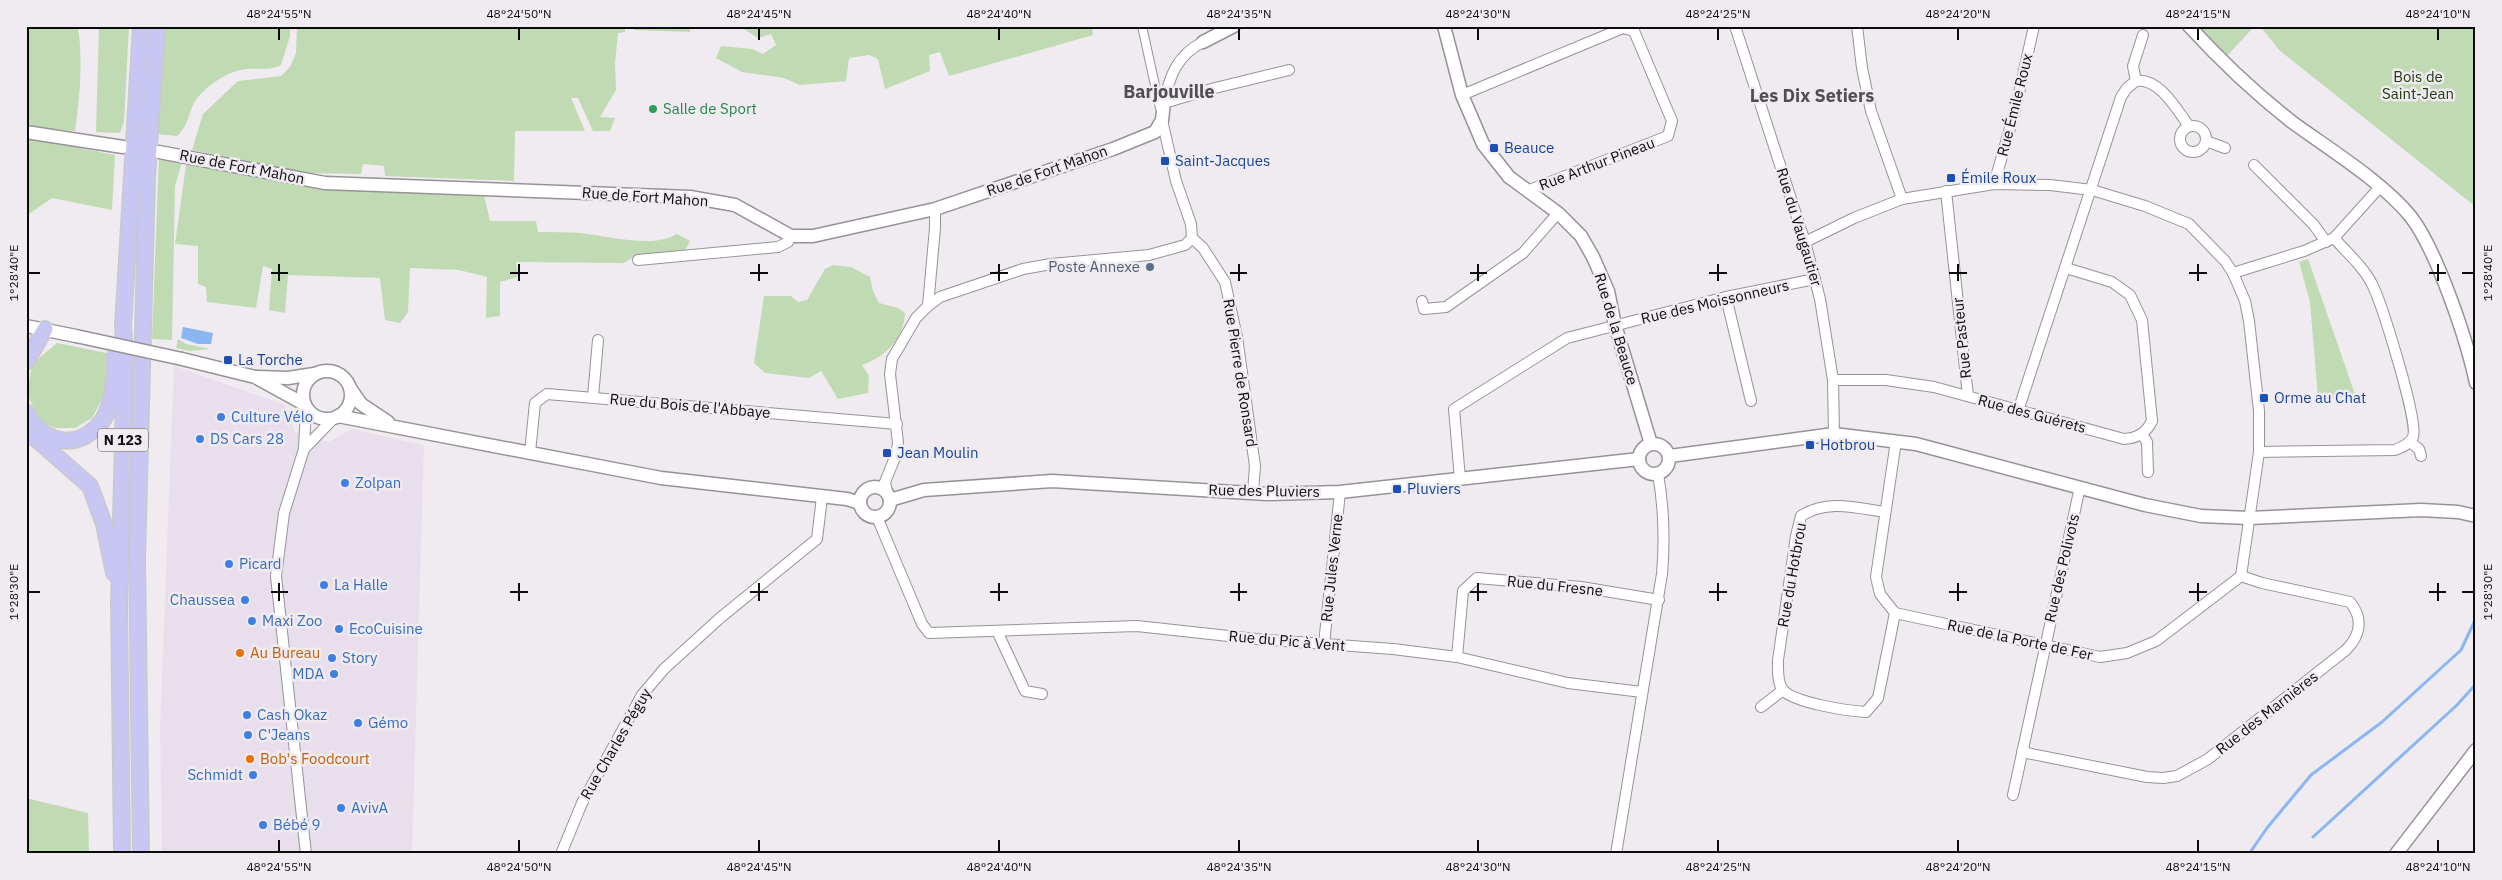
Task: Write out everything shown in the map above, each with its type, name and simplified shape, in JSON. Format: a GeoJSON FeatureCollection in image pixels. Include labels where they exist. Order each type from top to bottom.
{"type":"FeatureCollection","features":[{"type":"Feature","properties":{"kind":"main road","name":"N 123"},"geometry":{"type":"LineString","coordinates":[[122,854],[119,603],[124,364],[123,326],[141,26]]}},
{"type":"Feature","properties":{"kind":"main road","name":"N 123"},"geometry":{"type":"LineString","coordinates":[[141,854],[137,559],[147,187],[157,26]]}},
{"type":"Feature","properties":{"kind":"main road"},"geometry":{"type":"LineString","coordinates":[[26,412],[33,425],[54,440],[78,439],[98,426],[107,411],[111,397],[115,352],[123,326]]}},
{"type":"Feature","properties":{"kind":"main road"},"geometry":{"type":"LineString","coordinates":[[26,362],[45,329]]}},
{"type":"Feature","properties":{"kind":"main road"},"geometry":{"type":"LineString","coordinates":[[26,430],[90,486],[104,524],[119,603]]}},
{"type":"Feature","properties":{"kind":"street"},"geometry":{"type":"LineString","coordinates":[[255,377],[305,405],[316,417],[323,419],[336,417],[394,426],[425,434],[530,452],[660,478],[847,499],[860,503],[867,515],[877,517],[889,510],[889,496],[885,482],[896,455],[898,443],[890,374],[892,359],[916,318],[928,306],[940,297],[1023,269],[1051,264],[1149,256],[1185,244],[1192,238],[1192,224],[1176,180],[1142,26]]}},
{"type":"Feature","properties":{"kind":"street"},"geometry":{"type":"LineString","coordinates":[[1162,120],[1168,79],[1182,57],[1203,42],[1234,26]]}},
{"type":"Feature","properties":{"kind":"street","name":"Rue de la Beauce"},"geometry":{"type":"LineString","coordinates":[[1444,26],[1462,95],[1483,144],[1509,177],[1558,214],[1581,236],[1593,257],[1608,290],[1615,325],[1651,444]]}},
{"type":"Feature","properties":{"kind":"street","name":"Rue du Vaugautier"},"geometry":{"type":"LineString","coordinates":[[1735,26],[1805,242],[1815,279],[1833,380],[1834,434]]}},
{"type":"Feature","properties":{"kind":"street"},"geometry":{"type":"LineString","coordinates":[[1856,26],[1871,111],[1902,199]]}},
{"type":"Feature","properties":{"kind":"street","name":"Rue Émile Roux"},"geometry":{"type":"LineString","coordinates":[[1994,184],[2034,26]]}},
{"type":"Feature","properties":{"kind":"street"},"geometry":{"type":"LineString","coordinates":[[2189,26],[2218,58],[2251,88],[2379,188],[2411,217],[2429,248],[2449,298],[2476,383]]}},
{"type":"Feature","properties":{"kind":"street","name":"Rue Arthur Pineau"},"geometry":{"type":"LineString","coordinates":[[1462,95],[1624,28],[1634,31],[1672,121],[1668,136],[1527,191]]}},
{"type":"Feature","properties":{"kind":"street"},"geometry":{"type":"LineString","coordinates":[[2136,81],[2133,66],[2143,35]]}},
{"type":"Feature","properties":{"kind":"street"},"geometry":{"type":"LineString","coordinates":[[1164,103],[1289,70]]}},
{"type":"Feature","properties":{"kind":"street"},"geometry":{"type":"LineString","coordinates":[[2018,411],[2121,97],[2127,88],[2136,81],[2150,82],[2161,91],[2189,126]]}},
{"type":"Feature","properties":{"kind":"street","name":"Rue de Fort Mahon"},"geometry":{"type":"LineString","coordinates":[[160,152],[325,183],[690,197],[735,205],[791,236],[813,236],[935,209],[1155,132],[1162,120]]}},
{"type":"Feature","properties":{"kind":"street"},"geometry":{"type":"LineString","coordinates":[[2189,126],[2195,126],[2203,130],[2206,140],[2204,146],[2197,152],[2185,150],[2179,138],[2182,130],[2189,126]]}},
{"type":"Feature","properties":{"kind":"street"},"geometry":{"type":"LineString","coordinates":[[26,132],[122,147]]}},
{"type":"Feature","properties":{"kind":"street"},"geometry":{"type":"LineString","coordinates":[[2206,140],[2225,148]]}},
{"type":"Feature","properties":{"kind":"street"},"geometry":{"type":"LineString","coordinates":[[2254,164],[2330,240],[2359,265],[2372,284],[2393,342],[2415,428],[2410,442],[2395,450],[2259,452]]}},
{"type":"Feature","properties":{"kind":"street"},"geometry":{"type":"LineString","coordinates":[[1805,242],[1854,218],[1902,199],[1994,184],[2050,185],[2092,190],[2145,206],[2189,224],[2220,255],[2233,273],[2245,301],[2249,321],[2259,411],[2259,452],[2241,576]]}},
{"type":"Feature","properties":{"kind":"street"},"geometry":{"type":"LineString","coordinates":[[2233,273],[2330,240],[2379,188]]}},
{"type":"Feature","properties":{"kind":"street","name":"Rue Pasteur"},"geometry":{"type":"LineString","coordinates":[[1946,191],[1968,396]]}},
{"type":"Feature","properties":{"kind":"street"},"geometry":{"type":"LineString","coordinates":[[928,306],[935,209]]}},
{"type":"Feature","properties":{"kind":"street"},"geometry":{"type":"LineString","coordinates":[[1422,301],[1424,309],[1446,307],[1523,253],[1558,214]]}},
{"type":"Feature","properties":{"kind":"street"},"geometry":{"type":"LineString","coordinates":[[638,260],[778,247],[788,242],[791,236]]}},
{"type":"Feature","properties":{"kind":"street","name":"Rue Pierre de Ronsard"},"geometry":{"type":"LineString","coordinates":[[1192,238],[1202,248],[1220,276],[1227,292],[1237,337],[1255,466],[1253,492]]}},
{"type":"Feature","properties":{"kind":"street"},"geometry":{"type":"LineString","coordinates":[[2066,268],[2112,282],[2130,295],[2142,320],[2152,421],[2148,430],[2142,434],[2147,442],[2148,472]]}},
{"type":"Feature","properties":{"kind":"street","name":"Rue des Moissonneurs"},"geometry":{"type":"LineString","coordinates":[[1460,479],[1454,409],[1567,338],[1726,297],[1815,279]]}},
{"type":"Feature","properties":{"kind":"street"},"geometry":{"type":"LineString","coordinates":[[1726,297],[1751,400]]}},
{"type":"Feature","properties":{"kind":"street"},"geometry":{"type":"LineString","coordinates":[[26,326],[182,359],[255,377],[288,378],[326,371],[334,372],[342,376],[361,404],[394,426]]}},
{"type":"Feature","properties":{"kind":"street"},"geometry":{"type":"LineString","coordinates":[[593,397],[598,340]]}},
{"type":"Feature","properties":{"kind":"street"},"geometry":{"type":"LineString","coordinates":[[306,854],[276,576],[284,513],[304,449],[305,405],[303,390],[306,382],[314,374]]}},
{"type":"Feature","properties":{"kind":"street","name":"Rue des Guérets"},"geometry":{"type":"LineString","coordinates":[[1833,380],[1886,380],[1911,383],[1968,396],[2124,439],[2132,439],[2142,434]]}},
{"type":"Feature","properties":{"kind":"street"},"geometry":{"type":"LineString","coordinates":[[304,449],[349,405],[350,388]]}},
{"type":"Feature","properties":{"kind":"street","name":"Rue du Bois de l'Abbaye"},"geometry":{"type":"LineString","coordinates":[[530,452],[535,403],[547,394],[897,424]]}},
{"type":"Feature","properties":{"kind":"street"},"geometry":{"type":"LineString","coordinates":[[1670,456],[1834,434],[1916,444],[2145,505],[2201,516],[2249,518],[2422,510],[2458,512],[2476,516]]}},
{"type":"Feature","properties":{"kind":"street"},"geometry":{"type":"LineString","coordinates":[[1761,708],[1783,690],[1794,698],[1866,712],[1878,698],[1895,613],[1880,594],[1876,577],[1896,441]]}},
{"type":"Feature","properties":{"kind":"street"},"geometry":{"type":"LineString","coordinates":[[2410,442],[2419,449],[2421,456]]}},
{"type":"Feature","properties":{"kind":"street"},"geometry":{"type":"LineString","coordinates":[[1651,444],[1665,447],[1670,456],[1668,466],[1658,474],[1646,472],[1639,459],[1642,450],[1651,444]]}},
{"type":"Feature","properties":{"kind":"street","name":"Rue des Pluviers"},"geometry":{"type":"LineString","coordinates":[[889,496],[924,490],[1052,480],[1253,492],[1340,492],[1639,459]]}},
{"type":"Feature","properties":{"kind":"street"},"geometry":{"type":"LineString","coordinates":[[1616,854],[1632,750],[1659,600],[1665,539],[1664,502],[1658,474]]}},
{"type":"Feature","properties":{"kind":"street"},"geometry":{"type":"LineString","coordinates":[[860,503],[862,494],[870,488],[879,487],[889,496]]}},
{"type":"Feature","properties":{"kind":"street","name":"Rue des Polivots"},"geometry":{"type":"LineString","coordinates":[[2013,795],[2080,487]]}},
{"type":"Feature","properties":{"kind":"street","name":"Rue Jules Verne"},"geometry":{"type":"LineString","coordinates":[[1324,644],[1340,492]]}},
{"type":"Feature","properties":{"kind":"street","name":"Rue Charles Péguy"},"geometry":{"type":"LineString","coordinates":[[561,854],[582,802],[642,695],[664,669],[720,618],[817,539],[822,497]]}},
{"type":"Feature","properties":{"kind":"street","name":"Rue du Hotbrou"},"geometry":{"type":"LineString","coordinates":[[1783,690],[1778,673],[1778,660],[1796,536],[1801,516],[1813,508],[1839,506],[1885,512]]}},
{"type":"Feature","properties":{"kind":"street","name":"Rue du Pic à Vent"},"geometry":{"type":"LineString","coordinates":[[877,517],[922,624],[929,633],[1137,626],[1256,639],[1393,649],[1457,657],[1568,683],[1642,692]]}},
{"type":"Feature","properties":{"kind":"street","name":"Rue de la Porte de Fer"},"geometry":{"type":"LineString","coordinates":[[1895,613],[2100,657],[2127,653],[2156,641],[2241,576]]}},
{"type":"Feature","properties":{"kind":"street","name":"Rue des Marnières"},"geometry":{"type":"LineString","coordinates":[[2022,752],[2147,777],[2163,778],[2177,776],[2208,759],[2346,650],[2355,640],[2359,621],[2355,608],[2350,602],[2262,583],[2241,576]]}},
{"type":"Feature","properties":{"kind":"street","name":"Rue du Fresne"},"geometry":{"type":"LineString","coordinates":[[1457,657],[1462,591],[1477,578],[1581,587],[1659,600]]}},
{"type":"Feature","properties":{"kind":"street"},"geometry":{"type":"LineString","coordinates":[[997,630],[1025,691],[1042,694]]}},
{"type":"Feature","properties":{"kind":"street"},"geometry":{"type":"LineString","coordinates":[[2396,854],[2476,750]]}},
{"type":"Feature","properties":{"kind":"street"},"geometry":{"type":"LineString","coordinates":[[2464,768],[2476,756]]}},
{"type":"Feature","properties":{"kind":"shaded area"},"geometry":{"type":"Polygon","coordinates":[[[174,366],[285,405],[295,432],[328,442],[352,429],[424,445],[412,854],[162,854],[160,728],[174,366]]]}},
{"type":"Feature","properties":{"kind":"green space"},"geometry":{"type":"Polygon","coordinates":[[[26,26],[78,26],[80,78],[75,131],[26,127],[26,26]]]}},
{"type":"Feature","properties":{"kind":"green space"},"geometry":{"type":"Polygon","coordinates":[[[99,26],[129,26],[124,122],[120,133],[96,132],[99,26]]]}},
{"type":"Feature","properties":{"kind":"green space"},"geometry":{"type":"Polygon","coordinates":[[[165,26],[290,26],[290,36],[281,65],[269,69],[239,70],[220,78],[195,100],[185,126],[177,136],[157,134],[165,26]]]}},
{"type":"Feature","properties":{"kind":"green space"},"geometry":{"type":"Polygon","coordinates":[[[297,26],[625,26],[625,32],[618,33],[615,63],[616,90],[600,117],[615,118],[610,131],[593,131],[578,98],[571,98],[585,131],[515,131],[514,181],[385,176],[384,166],[363,164],[361,174],[307,173],[192,150],[203,114],[238,81],[281,76],[290,67],[296,53],[297,26]]]}},
{"type":"Feature","properties":{"kind":"green space"},"geometry":{"type":"Polygon","coordinates":[[[634,26],[690,26],[690,32],[634,30],[634,26]]]}},
{"type":"Feature","properties":{"kind":"green space"},"geometry":{"type":"Polygon","coordinates":[[[739,26],[1092,26],[1093,35],[949,76],[940,52],[929,55],[930,71],[885,89],[878,59],[869,55],[849,58],[846,81],[800,85],[784,78],[742,72],[716,58],[721,46],[752,49],[763,54],[776,45],[771,34],[758,38],[739,26]]]}},
{"type":"Feature","properties":{"kind":"green space"},"geometry":{"type":"Polygon","coordinates":[[[2199,26],[2248,26],[2251,30],[2226,57],[2199,26]]]}},
{"type":"Feature","properties":{"kind":"green space","name":"Bois de Saint-Jean"},"geometry":{"type":"Polygon","coordinates":[[[2260,26],[2476,26],[2476,207],[2279,50],[2260,26]]]}},
{"type":"Feature","properties":{"kind":"green space"},"geometry":{"type":"Polygon","coordinates":[[[26,137],[115,155],[112,210],[52,198],[26,216],[26,137]]]}},
{"type":"Feature","properties":{"kind":"green space"},"geometry":{"type":"Polygon","coordinates":[[[159,157],[182,162],[175,186],[172,340],[152,339],[159,157]]]}},
{"type":"Feature","properties":{"kind":"green space"},"geometry":{"type":"Polygon","coordinates":[[[187,158],[329,190],[484,195],[490,221],[536,221],[538,232],[581,233],[643,241],[655,241],[677,234],[690,241],[684,252],[636,255],[624,263],[516,262],[518,277],[500,282],[500,316],[486,318],[487,277],[459,270],[410,268],[408,312],[400,323],[385,320],[380,278],[288,275],[285,313],[269,310],[272,269],[263,266],[256,308],[207,302],[206,287],[198,284],[198,246],[175,244],[187,158]]]}},
{"type":"Feature","properties":{"kind":"green space"},"geometry":{"type":"Polygon","coordinates":[[[2308,259],[2356,397],[2318,398],[2310,302],[2299,262],[2308,259]]]}},
{"type":"Feature","properties":{"kind":"green space"},"geometry":{"type":"Polygon","coordinates":[[[833,265],[851,267],[870,277],[873,291],[879,303],[898,308],[905,313],[901,331],[892,346],[878,357],[862,365],[869,376],[868,393],[838,399],[821,371],[809,378],[765,373],[754,363],[764,296],[791,296],[798,302],[807,300],[825,269],[833,265]]]}},
{"type":"Feature","properties":{"kind":"green space"},"geometry":{"type":"Polygon","coordinates":[[[178,339],[186,344],[210,349],[190,351],[176,348],[178,339]]]}},
{"type":"Feature","properties":{"kind":"green space"},"geometry":{"type":"Polygon","coordinates":[[[57,343],[106,353],[105,394],[92,418],[75,428],[55,428],[41,422],[27,394],[32,364],[57,343]]]}},
{"type":"Feature","properties":{"kind":"green space"},"geometry":{"type":"Polygon","coordinates":[[[26,798],[88,813],[89,854],[26,854],[26,798]]]}},
{"type":"Feature","properties":{"kind":"water"},"geometry":{"type":"Polygon","coordinates":[[[183,327],[213,333],[211,344],[198,344],[181,338],[183,327]]]}},
{"type":"Feature","properties":{"kind":"waterway"},"geometry":{"type":"LineString","coordinates":[[2249,854],[2267,828],[2311,775],[2382,722],[2461,650],[2476,618]]}},
{"type":"Feature","properties":{"kind":"waterway"},"geometry":{"type":"LineString","coordinates":[[2313,837],[2457,705],[2476,684]]}},
{"type":"Feature","properties":{"kind":"place","name":"Salle de Sport"},"geometry":{"type":"Point","coordinates":[653,109]}},
{"type":"Feature","properties":{"kind":"place","name":"Beauce"},"geometry":{"type":"Point","coordinates":[1494,148]}},
{"type":"Feature","properties":{"kind":"place","name":"Saint-Jacques"},"geometry":{"type":"Point","coordinates":[1165,161]}},
{"type":"Feature","properties":{"kind":"place","name":"Émile Roux"},"geometry":{"type":"Point","coordinates":[1951,178]}},
{"type":"Feature","properties":{"kind":"place","name":"Poste Annexe"},"geometry":{"type":"Point","coordinates":[1150,267]}},
{"type":"Feature","properties":{"kind":"place","name":"La Torche"},"geometry":{"type":"Point","coordinates":[228,360]}},
{"type":"Feature","properties":{"kind":"place","name":"Orme au Chat"},"geometry":{"type":"Point","coordinates":[2264,398]}},
{"type":"Feature","properties":{"kind":"place","name":"Culture Vélo"},"geometry":{"type":"Point","coordinates":[221,417]}},
{"type":"Feature","properties":{"kind":"place","name":"DS Cars 28"},"geometry":{"type":"Point","coordinates":[200,439]}},
{"type":"Feature","properties":{"kind":"place","name":"Hotbrou"},"geometry":{"type":"Point","coordinates":[1810,445]}},
{"type":"Feature","properties":{"kind":"place","name":"Jean Moulin"},"geometry":{"type":"Point","coordinates":[887,453]}},
{"type":"Feature","properties":{"kind":"place","name":"Zolpan"},"geometry":{"type":"Point","coordinates":[345,483]}},
{"type":"Feature","properties":{"kind":"place","name":"Pluviers"},"geometry":{"type":"Point","coordinates":[1397,489]}},
{"type":"Feature","properties":{"kind":"place","name":"Picard"},"geometry":{"type":"Point","coordinates":[229,564]}},
{"type":"Feature","properties":{"kind":"place","name":"La Halle"},"geometry":{"type":"Point","coordinates":[324,585]}},
{"type":"Feature","properties":{"kind":"place","name":"Chaussea"},"geometry":{"type":"Point","coordinates":[245,600]}},
{"type":"Feature","properties":{"kind":"place","name":"Maxi Zoo"},"geometry":{"type":"Point","coordinates":[252,621]}},
{"type":"Feature","properties":{"kind":"place","name":"EcoCuisine"},"geometry":{"type":"Point","coordinates":[339,629]}},
{"type":"Feature","properties":{"kind":"place","name":"Au Bureau"},"geometry":{"type":"Point","coordinates":[240,653]}},
{"type":"Feature","properties":{"kind":"place","name":"Story"},"geometry":{"type":"Point","coordinates":[332,658]}},
{"type":"Feature","properties":{"kind":"place","name":"MDA"},"geometry":{"type":"Point","coordinates":[334,674]}},
{"type":"Feature","properties":{"kind":"place","name":"Cash Okaz"},"geometry":{"type":"Point","coordinates":[247,715]}},
{"type":"Feature","properties":{"kind":"place","name":"Gémo"},"geometry":{"type":"Point","coordinates":[358,723]}},
{"type":"Feature","properties":{"kind":"place","name":"C'Jeans"},"geometry":{"type":"Point","coordinates":[248,735]}},
{"type":"Feature","properties":{"kind":"place","name":"Bob's Foodcourt"},"geometry":{"type":"Point","coordinates":[250,759]}},
{"type":"Feature","properties":{"kind":"place","name":"Schmidt"},"geometry":{"type":"Point","coordinates":[253,775]}},
{"type":"Feature","properties":{"kind":"place","name":"AvivA"},"geometry":{"type":"Point","coordinates":[341,808]}},
{"type":"Feature","properties":{"kind":"place","name":"Bébé 9"},"geometry":{"type":"Point","coordinates":[263,825]}},
{"type":"Feature","properties":{"kind":"district","name":"Barjouville"},"geometry":{"type":"Point","coordinates":[1169,92]}},
{"type":"Feature","properties":{"kind":"district","name":"Les Dix Setiers"},"geometry":{"type":"Point","coordinates":[1812,96]}}]}
